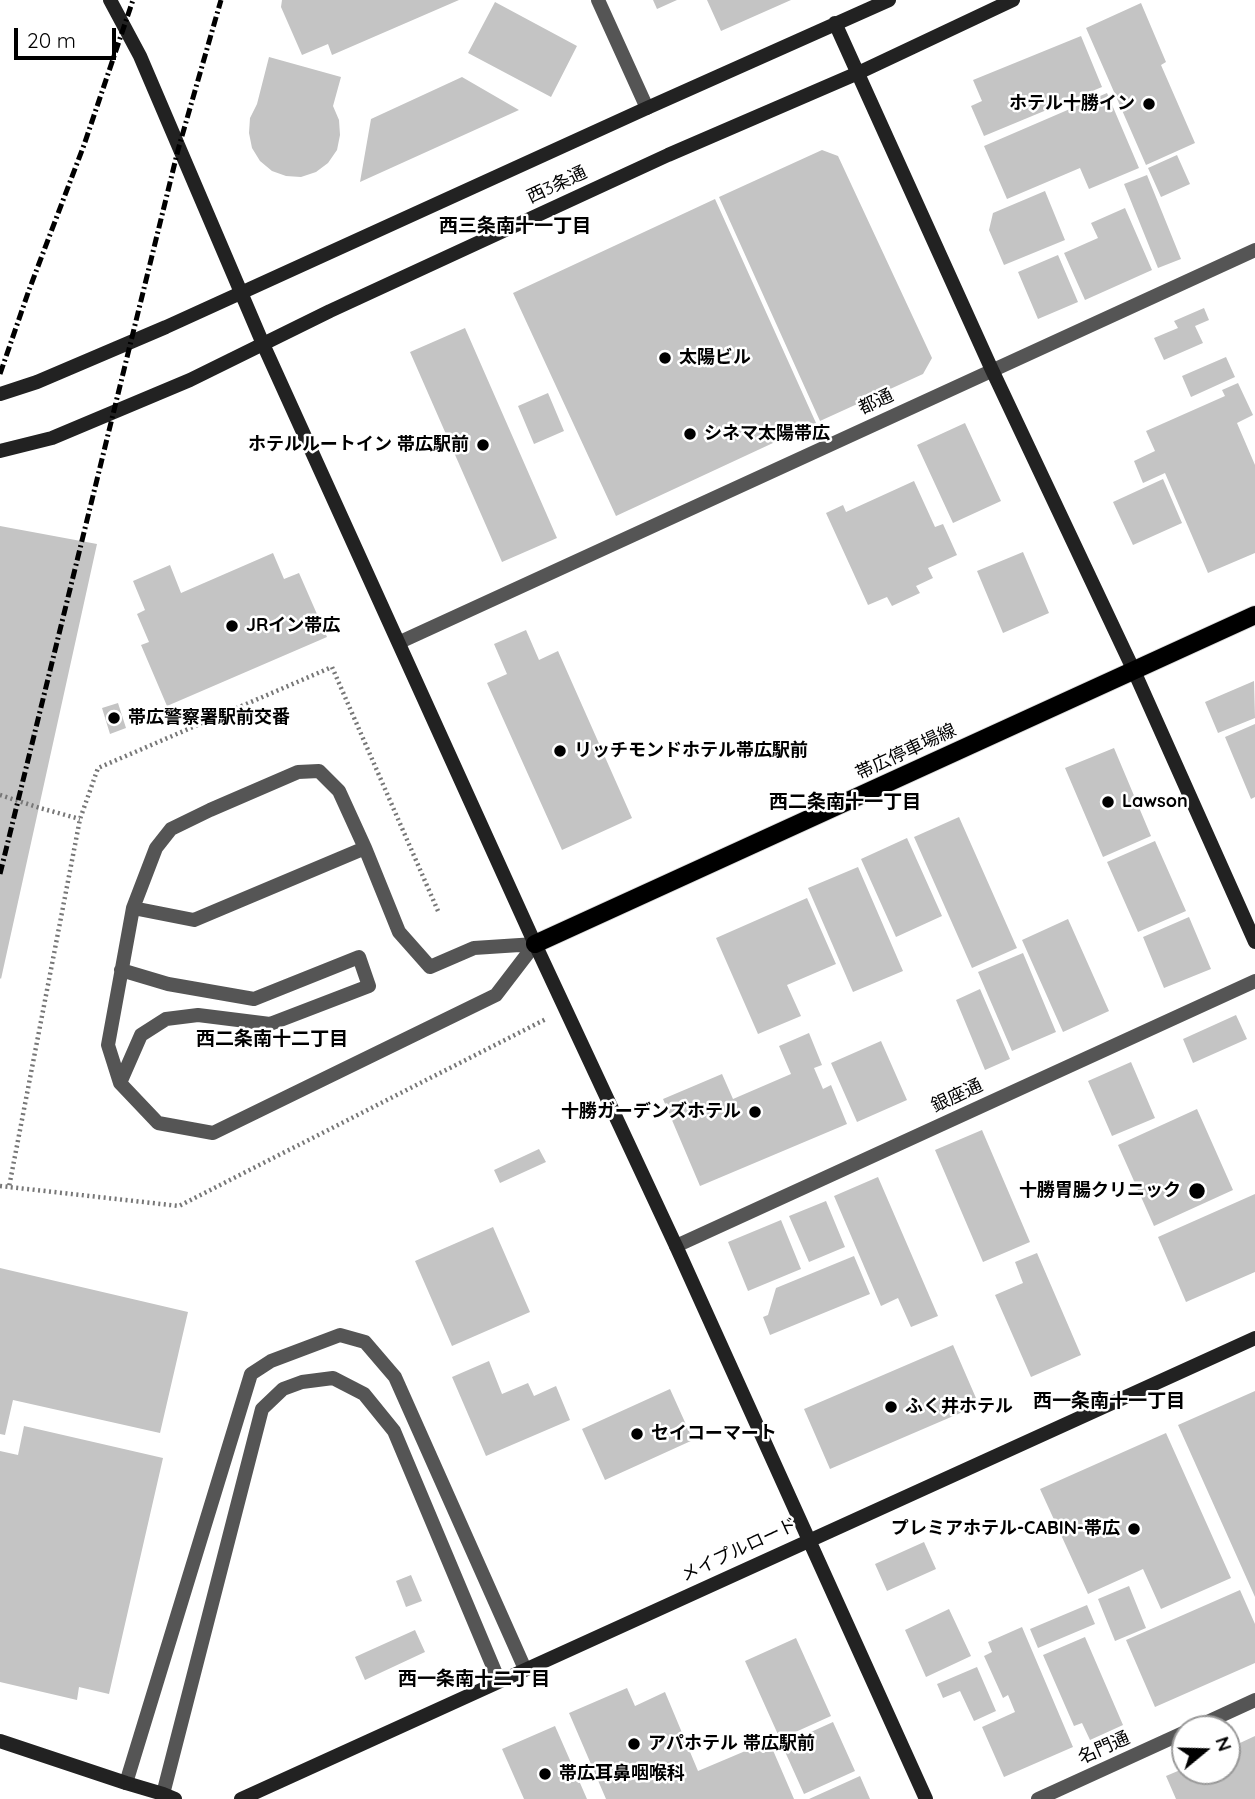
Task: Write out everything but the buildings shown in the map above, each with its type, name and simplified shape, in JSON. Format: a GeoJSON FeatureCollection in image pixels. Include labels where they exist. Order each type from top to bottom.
{"type":"FeatureCollection","features":[{"type":"Feature","properties":{"kind":"main road","name":"帯広停車場線"},"geometry":{"type":"LineString","coordinates":[[535,944],[1255,615]]}},
{"type":"Feature","properties":{"kind":"street"},"geometry":{"type":"LineString","coordinates":[[110,0],[140,56],[262,344],[400,642],[535,944],[676,1246],[926,1799]]}},
{"type":"Feature","properties":{"kind":"street"},"geometry":{"type":"LineString","coordinates":[[598,0],[647,108]]}},
{"type":"Feature","properties":{"kind":"street","name":"西3条通"},"geometry":{"type":"LineString","coordinates":[[0,394],[166,327],[889,0]]}},
{"type":"Feature","properties":{"kind":"street","name":"西3条通"},"geometry":{"type":"LineString","coordinates":[[0,451],[52,438],[190,380],[668,155],[858,73],[1013,0]]}},
{"type":"Feature","properties":{"kind":"street"},"geometry":{"type":"LineString","coordinates":[[835,23],[992,370],[1134,671],[1255,942]]}},
{"type":"Feature","properties":{"kind":"street","name":"都通"},"geometry":{"type":"LineString","coordinates":[[400,642],[1255,250]]}},
{"type":"Feature","properties":{"kind":"street"},"geometry":{"type":"LineString","coordinates":[[319,771],[339,791],[399,932],[429,967],[474,948],[535,944],[496,995],[213,1133],[158,1123],[120,1083],[108,1045],[133,908],[156,848],[171,829],[298,772],[319,771]]}},
{"type":"Feature","properties":{"kind":"street"},"geometry":{"type":"LineString","coordinates":[[133,908],[194,920],[365,848]]}},
{"type":"Feature","properties":{"kind":"street"},"geometry":{"type":"LineString","coordinates":[[120,1083],[141,1035],[166,1020],[198,1015],[270,1024],[369,986],[359,957],[254,999],[169,984],[121,970]]}},
{"type":"Feature","properties":{"kind":"street","name":"銀座通"},"geometry":{"type":"LineString","coordinates":[[676,1246],[1255,981]]}},
{"type":"Feature","properties":{"kind":"street"},"geometry":{"type":"LineString","coordinates":[[126,1783],[251,1374],[271,1361],[340,1335],[365,1342],[395,1377],[525,1669]]}},
{"type":"Feature","properties":{"kind":"street","name":"メイプルロード"},"geometry":{"type":"LineString","coordinates":[[241,1799],[1255,1338]]}},
{"type":"Feature","properties":{"kind":"street"},"geometry":{"type":"LineString","coordinates":[[0,1741],[169,1796],[262,1409],[283,1389],[302,1382],[334,1378],[363,1394],[394,1431],[499,1681]]}},
{"type":"Feature","properties":{"kind":"street"},"geometry":{"type":"LineString","coordinates":[[1222,1715],[1255,1700]]}},
{"type":"Feature","properties":{"kind":"street","name":"名門通"},"geometry":{"type":"LineString","coordinates":[[1038,1799],[1171,1738]]}},
{"type":"Feature","properties":{"kind":"path"},"geometry":{"type":"LineString","coordinates":[[9,1187],[80,819],[98,768],[332,667],[438,911]]}},
{"type":"Feature","properties":{"kind":"path"},"geometry":{"type":"LineString","coordinates":[[0,794],[80,819]]}},
{"type":"Feature","properties":{"kind":"path"},"geometry":{"type":"LineString","coordinates":[[0,1186],[179,1206],[565,1009]]}},
{"type":"Feature","properties":{"kind":"railway"},"geometry":{"type":"LineString","coordinates":[[0,374],[84,145],[133,0]]}},
{"type":"Feature","properties":{"kind":"railway"},"geometry":{"type":"LineString","coordinates":[[0,874],[178,150],[221,0]]}},
{"type":"Feature","properties":{"kind":"place","name":"ホテル十勝イン"},"geometry":{"type":"Point","coordinates":[1149,104]}},
{"type":"Feature","properties":{"kind":"place","name":"太陽ビル"},"geometry":{"type":"Point","coordinates":[665,358]}},
{"type":"Feature","properties":{"kind":"place","name":"シネマ太陽帯広"},"geometry":{"type":"Point","coordinates":[690,434]}},
{"type":"Feature","properties":{"kind":"place","name":"ホテルルートイン 帯広駅前"},"geometry":{"type":"Point","coordinates":[483,445]}},
{"type":"Feature","properties":{"kind":"place","name":"JRイン帯広"},"geometry":{"type":"Point","coordinates":[232,626]}},
{"type":"Feature","properties":{"kind":"place","name":"帯広警察署駅前交番"},"geometry":{"type":"Point","coordinates":[114,718]}},
{"type":"Feature","properties":{"kind":"place","name":"リッチモンドホテル帯広駅前"},"geometry":{"type":"Point","coordinates":[560,751]}},
{"type":"Feature","properties":{"kind":"place","name":"Lawson"},"geometry":{"type":"Point","coordinates":[1108,802]}},
{"type":"Feature","properties":{"kind":"place","name":"十勝ガーデンズホテル"},"geometry":{"type":"Point","coordinates":[755,1112]}},
{"type":"Feature","properties":{"kind":"place","name":"十勝胃腸クリニック"},"geometry":{"type":"Point","coordinates":[1197,1191]}},
{"type":"Feature","properties":{"kind":"place","name":"ふく井ホテル"},"geometry":{"type":"Point","coordinates":[891,1407]}},
{"type":"Feature","properties":{"kind":"place","name":"セイコーマート"},"geometry":{"type":"Point","coordinates":[637,1434]}},
{"type":"Feature","properties":{"kind":"place","name":"プレミアホテル-CABIN-帯広"},"geometry":{"type":"Point","coordinates":[1134,1529]}},
{"type":"Feature","properties":{"kind":"place","name":"アパホテル 帯広駅前"},"geometry":{"type":"Point","coordinates":[634,1744]}},
{"type":"Feature","properties":{"kind":"place","name":"帯広耳鼻咽喉科"},"geometry":{"type":"Point","coordinates":[545,1774]}},
{"type":"Feature","properties":{"kind":"district","name":"西三条南十一丁目"},"geometry":{"type":"Point","coordinates":[515,226]}},
{"type":"Feature","properties":{"kind":"district","name":"西二条南十一丁目"},"geometry":{"type":"Point","coordinates":[845,802]}},
{"type":"Feature","properties":{"kind":"district","name":"西二条南十二丁目"},"geometry":{"type":"Point","coordinates":[272,1039]}},
{"type":"Feature","properties":{"kind":"district","name":"西一条南十一丁目"},"geometry":{"type":"Point","coordinates":[1109,1401]}},
{"type":"Feature","properties":{"kind":"district","name":"西一条南十二丁目"},"geometry":{"type":"Point","coordinates":[474,1679]}}]}
